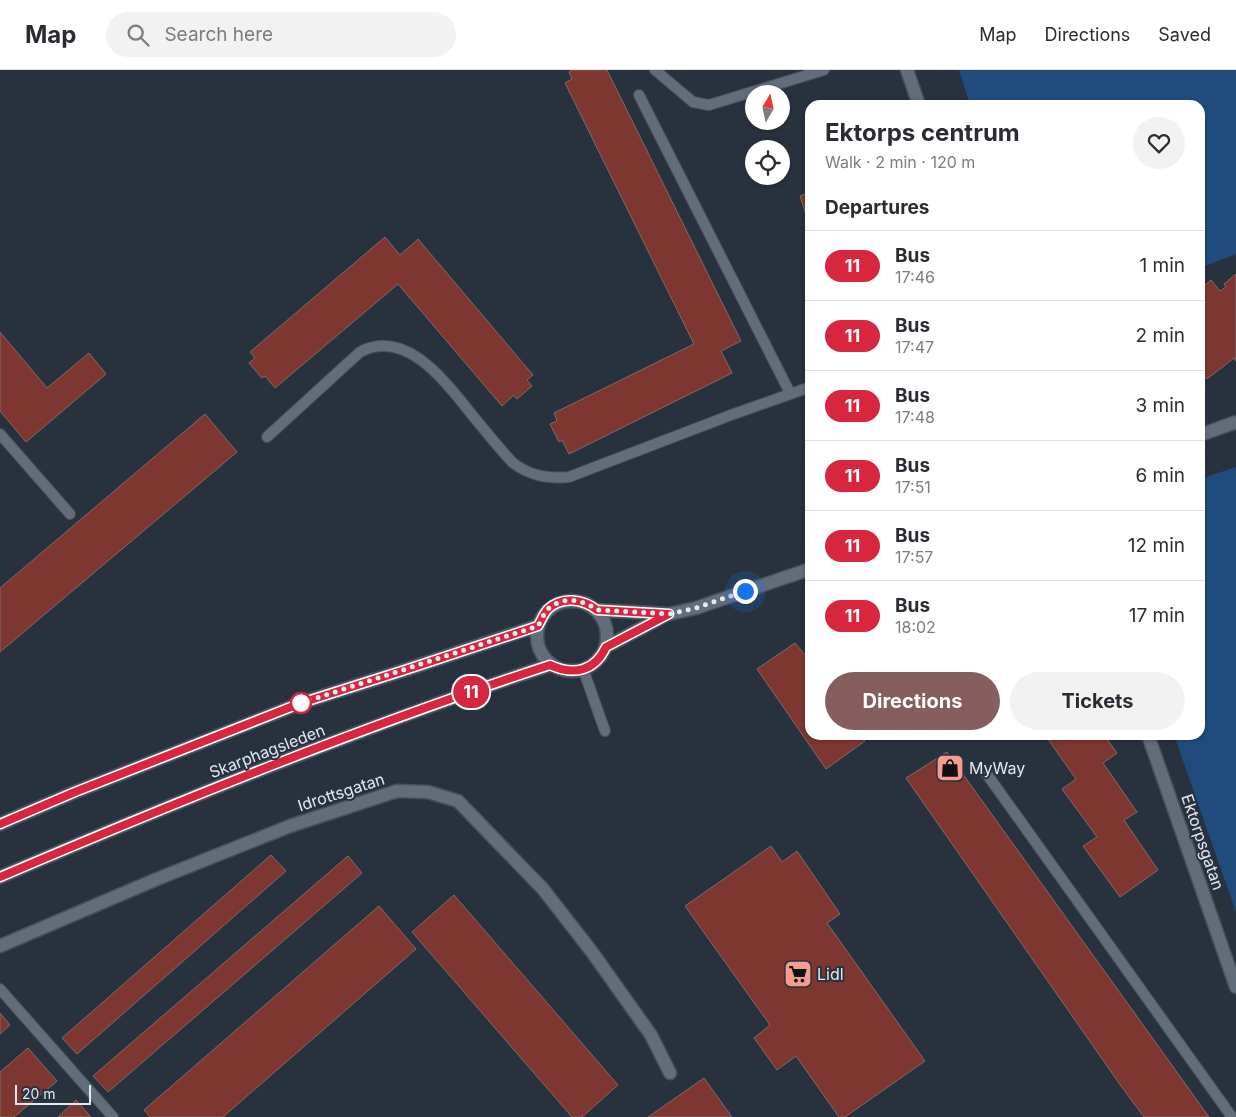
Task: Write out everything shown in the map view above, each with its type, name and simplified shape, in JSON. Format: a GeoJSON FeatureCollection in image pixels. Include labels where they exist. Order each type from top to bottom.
{"type":"FeatureCollection","features":[{"type":"Feature","properties":{"kind":"main road"},"geometry":{"type":"LineString","coordinates":[[906,70],[917,100]]}},
{"type":"Feature","properties":{"kind":"main road"},"geometry":{"type":"LineString","coordinates":[[1205,432],[1236,422]]}},
{"type":"Feature","properties":{"kind":"main road"},"geometry":{"type":"LineString","coordinates":[[606,647],[669,614],[696,608],[805,571]]}},
{"type":"Feature","properties":{"kind":"main road"},"geometry":{"type":"LineString","coordinates":[[575,600],[589,604],[597,610],[606,626],[606,647],[602,656],[593,664],[572,672],[550,665],[538,646],[538,626],[548,609],[561,602],[575,600]]}},
{"type":"Feature","properties":{"kind":"main road"},"geometry":{"type":"LineString","coordinates":[[597,610],[669,614]]}},
{"type":"Feature","properties":{"kind":"main road","name":"Skarphagsleden"},"geometry":{"type":"LineString","coordinates":[[0,824],[75,792],[301,703],[538,626]]}},
{"type":"Feature","properties":{"kind":"main road","name":"Skarphagsleden"},"geometry":{"type":"LineString","coordinates":[[0,877],[94,837],[298,756],[419,710],[550,665]]}},
{"type":"Feature","properties":{"kind":"main road","name":"Ektorpsgatan"},"geometry":{"type":"LineString","coordinates":[[1150,740],[1236,987]]}},
{"type":"Feature","properties":{"kind":"main road","name":"Idrottsgatan"},"geometry":{"type":"LineString","coordinates":[[0,946],[290,826],[397,791],[428,792],[458,801],[543,889],[592,952],[651,1035],[670,1073]]}},
{"type":"Feature","properties":{"kind":"lane"},"geometry":{"type":"LineString","coordinates":[[655,70],[693,102],[710,105],[824,70]]}},
{"type":"Feature","properties":{"kind":"lane"},"geometry":{"type":"LineString","coordinates":[[639,95],[790,394]]}},
{"type":"Feature","properties":{"kind":"lane"},"geometry":{"type":"LineString","coordinates":[[268,437],[360,352],[371,346],[397,348],[418,357],[442,377],[513,463],[528,473],[554,478],[569,477],[722,418],[805,389]]}},
{"type":"Feature","properties":{"kind":"lane"},"geometry":{"type":"LineString","coordinates":[[0,434],[70,514]]}},
{"type":"Feature","properties":{"kind":"lane"},"geometry":{"type":"LineString","coordinates":[[583,669],[605,731]]}},
{"type":"Feature","properties":{"kind":"lane"},"geometry":{"type":"LineString","coordinates":[[986,773],[1232,1117]]}},
{"type":"Feature","properties":{"kind":"lane"},"geometry":{"type":"LineString","coordinates":[[0,989],[113,1117]]}},
{"type":"Feature","properties":{"kind":"shaded area"},"geometry":{"type":"Polygon","coordinates":[[[959,70],[1236,70],[1236,254],[1205,266],[1205,100],[968,100],[959,70]]]}},
{"type":"Feature","properties":{"kind":"shaded area"},"geometry":{"type":"Polygon","coordinates":[[[1236,467],[1236,912],[1176,740],[1205,740],[1205,477],[1236,467]]]}},
{"type":"Feature","properties":{"kind":"building"},"geometry":{"type":"Polygon","coordinates":[[[572,70],[607,70],[741,341],[721,351],[732,373],[569,454],[562,440],[559,442],[550,424],[557,421],[554,413],[694,344],[565,83],[572,79],[569,72],[572,70]]]}},
{"type":"Feature","properties":{"kind":"building"},"geometry":{"type":"Polygon","coordinates":[[[805,194],[805,212],[800,196],[805,194]]]}},
{"type":"Feature","properties":{"kind":"building"},"geometry":{"type":"Polygon","coordinates":[[[385,237],[400,255],[418,239],[533,375],[527,380],[532,386],[517,399],[514,395],[502,406],[398,284],[275,388],[265,376],[262,378],[249,363],[255,358],[250,352],[385,237]]]}},
{"type":"Feature","properties":{"kind":"building"},"geometry":{"type":"Polygon","coordinates":[[[1236,274],[1236,361],[1234,358],[1207,379],[1205,377],[1205,285],[1211,280],[1220,291],[1226,287],[1224,284],[1236,274]]]}},
{"type":"Feature","properties":{"kind":"building"},"geometry":{"type":"Polygon","coordinates":[[[0,332],[47,388],[89,353],[106,374],[26,442],[0,411],[0,332]]]}},
{"type":"Feature","properties":{"kind":"building"},"geometry":{"type":"Polygon","coordinates":[[[205,414],[237,452],[0,652],[0,588],[205,414]]]}},
{"type":"Feature","properties":{"kind":"building"},"geometry":{"type":"Polygon","coordinates":[[[795,643],[805,655],[805,739],[757,669],[795,643]]]}},
{"type":"Feature","properties":{"kind":"building"},"geometry":{"type":"Polygon","coordinates":[[[806,740],[864,740],[865,741],[826,769],[806,740]]]}},
{"type":"Feature","properties":{"kind":"building"},"geometry":{"type":"Polygon","coordinates":[[[1049,740],[1108,740],[1117,753],[1103,763],[1137,812],[1124,820],[1158,870],[1120,897],[1083,846],[1097,837],[1062,789],[1076,779],[1049,740]]]}},
{"type":"Feature","properties":{"kind":"building"},"geometry":{"type":"Polygon","coordinates":[[[947,752],[1209,1117],[1144,1117],[1121,1086],[906,778],[947,752]]]}},
{"type":"Feature","properties":{"kind":"building","name":"Lidl"},"geometry":{"type":"Polygon","coordinates":[[[771,846],[782,862],[797,851],[840,914],[827,923],[925,1061],[845,1117],[839,1117],[796,1056],[777,1070],[754,1038],[770,1025],[685,906],[771,846]]]}},
{"type":"Feature","properties":{"kind":"building"},"geometry":{"type":"Polygon","coordinates":[[[271,855],[286,871],[77,1054],[62,1038],[271,855]]]}},
{"type":"Feature","properties":{"kind":"building"},"geometry":{"type":"Polygon","coordinates":[[[348,856],[362,873],[108,1092],[93,1076],[348,856]]]}},
{"type":"Feature","properties":{"kind":"building"},"geometry":{"type":"Polygon","coordinates":[[[454,895],[618,1085],[582,1117],[572,1117],[412,932],[454,895]]]}},
{"type":"Feature","properties":{"kind":"building"},"geometry":{"type":"Polygon","coordinates":[[[379,906],[416,949],[223,1117],[150,1117],[144,1110],[379,906]]]}},
{"type":"Feature","properties":{"kind":"building"},"geometry":{"type":"Polygon","coordinates":[[[0,1013],[10,1025],[0,1034],[0,1013]]]}},
{"type":"Feature","properties":{"kind":"building"},"geometry":{"type":"Polygon","coordinates":[[[28,1048],[57,1081],[14,1117],[0,1117],[0,1072],[28,1048]]]}},
{"type":"Feature","properties":{"kind":"building"},"geometry":{"type":"Polygon","coordinates":[[[704,1078],[732,1117],[648,1117],[704,1078]]]}},
{"type":"Feature","properties":{"kind":"building"},"geometry":{"type":"Polygon","coordinates":[[[76,1100],[91,1117],[58,1117],[76,1100]]]}},
{"type":"Feature","properties":{"kind":"bus line","name":"11"},"geometry":{"type":"LineString","coordinates":[[0,824],[75,792],[301,703],[538,626],[548,609],[561,602],[575,600],[589,604],[597,610],[669,614],[606,647],[602,656],[593,664],[583,669],[572,672],[550,665],[419,710],[94,837],[0,877]]}},
{"type":"Feature","properties":{"kind":"place","name":"MyWay"},"geometry":{"type":"Point","coordinates":[950,768]}},
{"type":"Feature","properties":{"kind":"place","name":"Lidl"},"geometry":{"type":"Point","coordinates":[798,974]}},
{"type":"Feature","properties":{"kind":"route"},"geometry":{"type":"LineString","coordinates":[[301,703],[538,626],[548,609],[561,602],[575,600],[589,604],[597,610],[669,614],[696,608],[745,591]]}}]}
